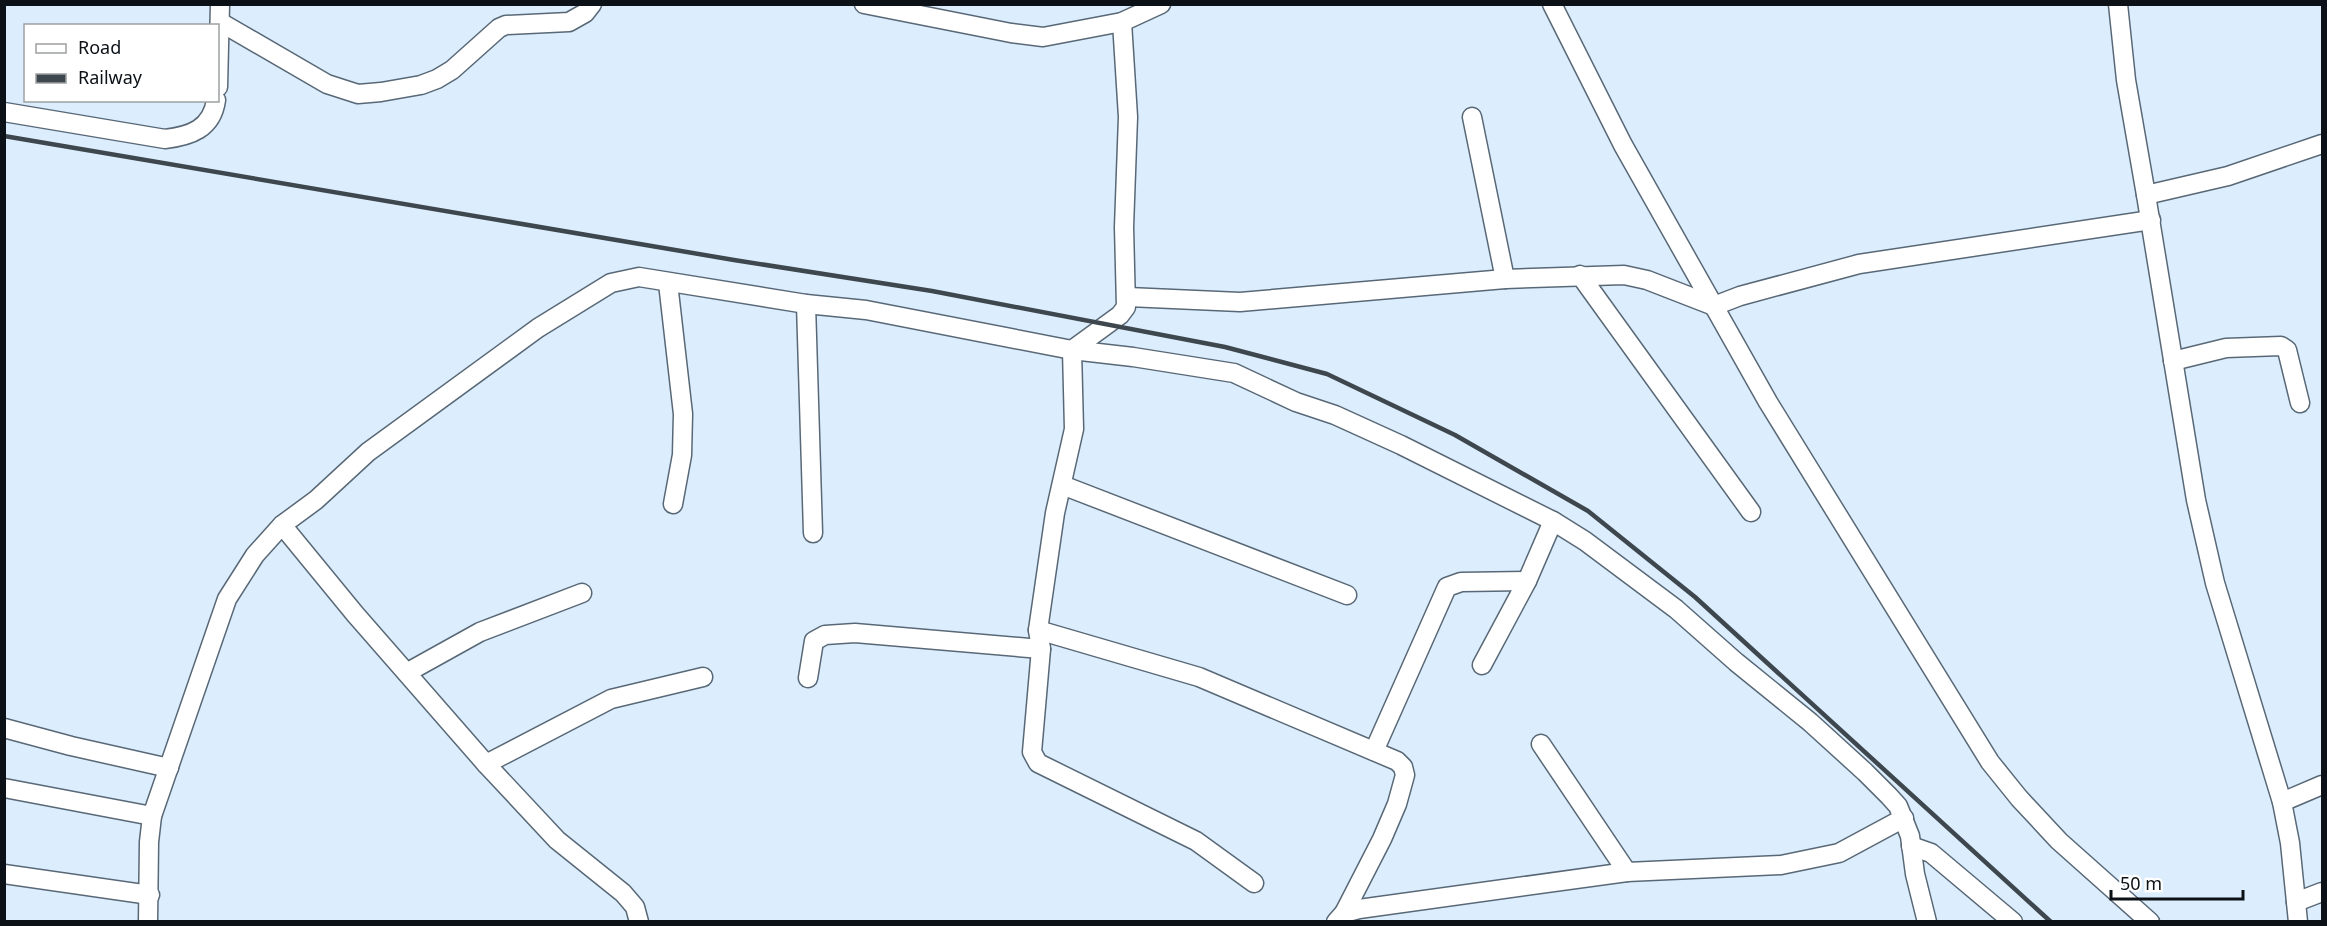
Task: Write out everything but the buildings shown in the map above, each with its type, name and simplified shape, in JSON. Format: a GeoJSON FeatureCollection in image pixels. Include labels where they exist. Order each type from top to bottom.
{"type":"FeatureCollection","features":[{"type":"Feature","properties":{"kind":"street"},"geometry":{"type":"LineString","coordinates":[[220,13],[327,84],[358,94],[421,85],[452,70],[499,28],[506,25],[570,22],[585,14],[592,4]]}},
{"type":"Feature","properties":{"kind":"street"},"geometry":{"type":"LineString","coordinates":[[864,4],[1011,33],[1043,37],[1122,22],[1161,4]]}},
{"type":"Feature","properties":{"kind":"street"},"geometry":{"type":"LineString","coordinates":[[1551,4],[1623,145],[1768,402],[1990,762],[2059,842],[2150,921]]}},
{"type":"Feature","properties":{"kind":"street"},"geometry":{"type":"LineString","coordinates":[[2118,4],[2126,80],[2205,544],[2282,802],[2290,843],[2298,921]]}},
{"type":"Feature","properties":{"kind":"street"},"geometry":{"type":"LineString","coordinates":[[219,50],[220,13]]}},
{"type":"Feature","properties":{"kind":"street"},"geometry":{"type":"LineString","coordinates":[[1072,350],[1120,315],[1126,308],[1128,297],[1124,226],[1128,117],[1122,22]]}},
{"type":"Feature","properties":{"kind":"street"},"geometry":{"type":"LineString","coordinates":[[4,112],[165,139],[184,137],[196,132],[204,126],[214,111],[216,102]]}},
{"type":"Feature","properties":{"kind":"street"},"geometry":{"type":"LineString","coordinates":[[1472,117],[1505,279]]}},
{"type":"Feature","properties":{"kind":"street"},"geometry":{"type":"LineString","coordinates":[[2146,195],[2228,176],[2322,144]]}},
{"type":"Feature","properties":{"kind":"street"},"geometry":{"type":"LineString","coordinates":[[1128,297],[1240,302],[1505,279],[1624,275],[1647,280],[1714,306],[1740,296],[1859,264],[2151,220]]}},
{"type":"Feature","properties":{"kind":"street"},"geometry":{"type":"LineString","coordinates":[[1581,275],[1751,512]]}},
{"type":"Feature","properties":{"kind":"street"},"geometry":{"type":"LineString","coordinates":[[148,921],[149,842],[152,816],[227,599],[235,583],[255,555],[282,525],[316,500],[368,452],[538,328],[611,283],[639,278],[866,310],[1072,350],[1234,373],[1296,402],[1335,415],[1401,445],[1553,521],[1585,541],[1676,609],[1736,662],[1810,722],[1865,772],[1898,806],[1904,818],[1927,921]]}},
{"type":"Feature","properties":{"kind":"street"},"geometry":{"type":"LineString","coordinates":[[668,283],[682,414],[682,455],[674,504]]}},
{"type":"Feature","properties":{"kind":"street"},"geometry":{"type":"LineString","coordinates":[[806,303],[813,533]]}},
{"type":"Feature","properties":{"kind":"street"},"geometry":{"type":"LineString","coordinates":[[2173,361],[2226,348],[2281,345],[2287,350],[2300,403]]}},
{"type":"Feature","properties":{"kind":"street"},"geometry":{"type":"LineString","coordinates":[[1072,350],[1074,429],[1055,513],[1038,630],[1041,649],[1031,744],[1034,758],[1038,763],[1196,841],[1254,883]]}},
{"type":"Feature","properties":{"kind":"street"},"geometry":{"type":"LineString","coordinates":[[1062,485],[1347,596]]}},
{"type":"Feature","properties":{"kind":"street"},"geometry":{"type":"LineString","coordinates":[[1482,665],[1527,580],[1553,521]]}},
{"type":"Feature","properties":{"kind":"street"},"geometry":{"type":"LineString","coordinates":[[282,525],[355,614],[486,764],[557,840],[623,893],[635,907],[639,921]]}},
{"type":"Feature","properties":{"kind":"street"},"geometry":{"type":"LineString","coordinates":[[1374,751],[1447,587],[1461,582],[1527,580]]}},
{"type":"Feature","properties":{"kind":"street"},"geometry":{"type":"LineString","coordinates":[[408,672],[480,632],[582,593]]}},
{"type":"Feature","properties":{"kind":"street"},"geometry":{"type":"LineString","coordinates":[[1038,630],[1199,678],[1396,760],[1403,766],[1404,782],[1382,839],[1340,917]]}},
{"type":"Feature","properties":{"kind":"street"},"geometry":{"type":"LineString","coordinates":[[808,678],[814,642],[825,635],[855,633],[1041,649]]}},
{"type":"Feature","properties":{"kind":"street"},"geometry":{"type":"LineString","coordinates":[[486,764],[611,699],[703,677]]}},
{"type":"Feature","properties":{"kind":"street"},"geometry":{"type":"LineString","coordinates":[[4,728],[169,768]]}},
{"type":"Feature","properties":{"kind":"street"},"geometry":{"type":"LineString","coordinates":[[1541,744],[1627,872]]}},
{"type":"Feature","properties":{"kind":"street"},"geometry":{"type":"LineString","coordinates":[[2282,802],[2322,785]]}},
{"type":"Feature","properties":{"kind":"street"},"geometry":{"type":"LineString","coordinates":[[4,788],[152,816]]}},
{"type":"Feature","properties":{"kind":"street"},"geometry":{"type":"LineString","coordinates":[[1340,917],[1406,901],[1627,872],[1781,865],[1812,860],[1839,853],[1904,818]]}},
{"type":"Feature","properties":{"kind":"street"},"geometry":{"type":"LineString","coordinates":[[1911,846],[1931,853],[2013,921]]}},
{"type":"Feature","properties":{"kind":"street"},"geometry":{"type":"LineString","coordinates":[[4,874],[150,895]]}},
{"type":"Feature","properties":{"kind":"street"},"geometry":{"type":"LineString","coordinates":[[2296,902],[2322,892]]}},
{"type":"Feature","properties":{"kind":"railway"},"geometry":{"type":"LineString","coordinates":[[4,136],[734,260],[932,291],[1225,347],[1327,374],[1455,435],[1588,511],[1695,597],[2051,922]]}}]}
